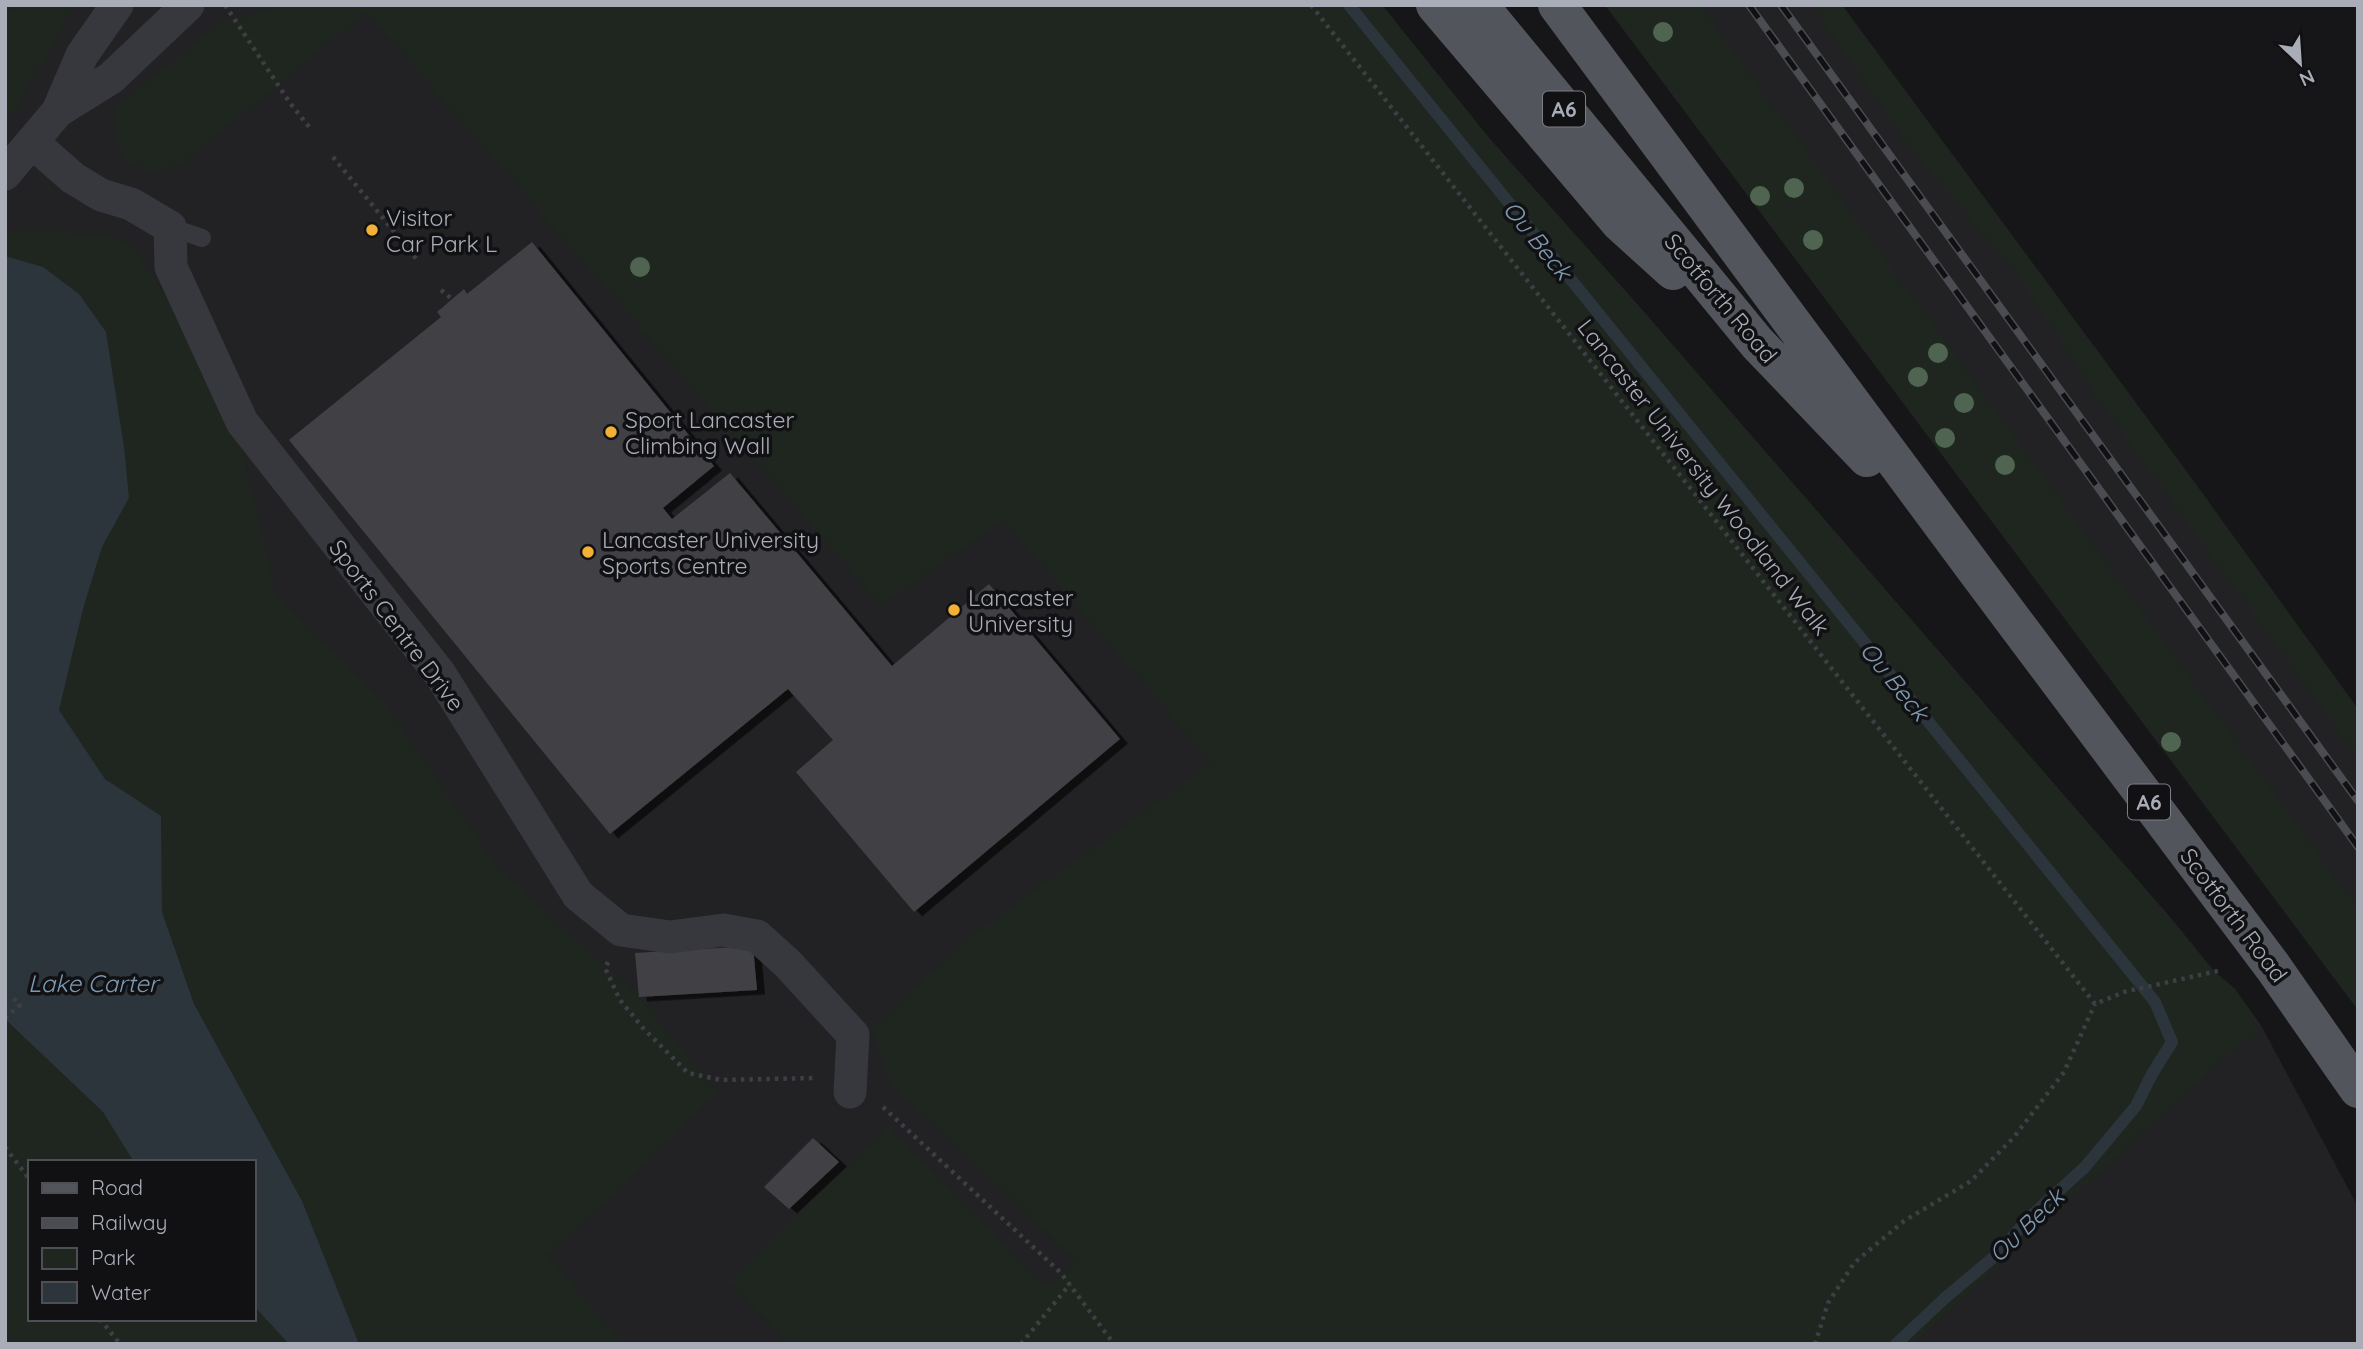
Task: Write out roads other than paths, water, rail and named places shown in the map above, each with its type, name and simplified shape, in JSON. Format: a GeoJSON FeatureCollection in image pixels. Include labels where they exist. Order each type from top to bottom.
{"type":"FeatureCollection","features":[{"type":"Feature","properties":{"kind":"main road"},"geometry":{"type":"LineString","coordinates":[[1435,5],[1620,223],[1757,343]]}},
{"type":"Feature","properties":{"kind":"main road","name":"Scotforth Road"},"geometry":{"type":"LineString","coordinates":[[1479,5],[1757,343],[1980,576]]}},
{"type":"Feature","properties":{"kind":"main road","name":"Scotforth Road"},"geometry":{"type":"LineString","coordinates":[[1557,5],[2273,967],[2358,1089]]}},
{"type":"Feature","properties":{"kind":"street"},"geometry":{"type":"LineString","coordinates":[[5,174],[58,111],[82,55],[117,5]]}},
{"type":"Feature","properties":{"kind":"street"},"geometry":{"type":"LineString","coordinates":[[58,111],[111,78],[188,5]]}},
{"type":"Feature","properties":{"kind":"street"},"geometry":{"type":"LineString","coordinates":[[32,142],[73,178],[102,195],[131,204],[170,227]]}},
{"type":"Feature","properties":{"kind":"street","name":"Sports Centre Drive"},"geometry":{"type":"LineString","coordinates":[[170,227],[171,267],[242,422],[440,674],[578,895],[621,930],[670,937],[723,930],[757,936],[788,964],[853,1035],[850,1085]]}},
{"type":"Feature","properties":{"kind":"lane"},"geometry":{"type":"LineString","coordinates":[[170,227],[202,238]]}},
{"type":"Feature","properties":{"kind":"water","name":"Lake Carter"},"geometry":{"type":"Polygon","coordinates":[[[5,256],[43,267],[79,294],[106,332],[124,447],[129,498],[102,547],[83,609],[59,710],[105,779],[161,816],[162,912],[194,1004],[302,1201],[359,1344],[289,1344],[256,1308],[256,1160],[133,1160],[103,1112],[5,1019],[5,256]]]}},
{"type":"Feature","properties":{"kind":"waterway","name":"Ou Beck"},"geometry":{"type":"LineString","coordinates":[[1349,5],[2155,1002],[2172,1042],[2136,1106],[2085,1167],[2030,1217],[1995,1256],[1896,1344]]}},
{"type":"Feature","properties":{"kind":"railway"},"geometry":{"type":"LineString","coordinates":[[1749,5],[2358,847]]}},
{"type":"Feature","properties":{"kind":"railway"},"geometry":{"type":"LineString","coordinates":[[1781,5],[2358,801]]}},
{"type":"Feature","properties":{"kind":"place","name":"Visitor Car Park L"},"geometry":{"type":"Point","coordinates":[372,230]}},
{"type":"Feature","properties":{"kind":"place","name":"Sport Lancaster Climbing Wall"},"geometry":{"type":"Point","coordinates":[611,432]}},
{"type":"Feature","properties":{"kind":"place","name":"Lancaster University Sports Centre"},"geometry":{"type":"Point","coordinates":[588,552]}},
{"type":"Feature","properties":{"kind":"place","name":"Lancaster University"},"geometry":{"type":"Point","coordinates":[954,610]}}]}
